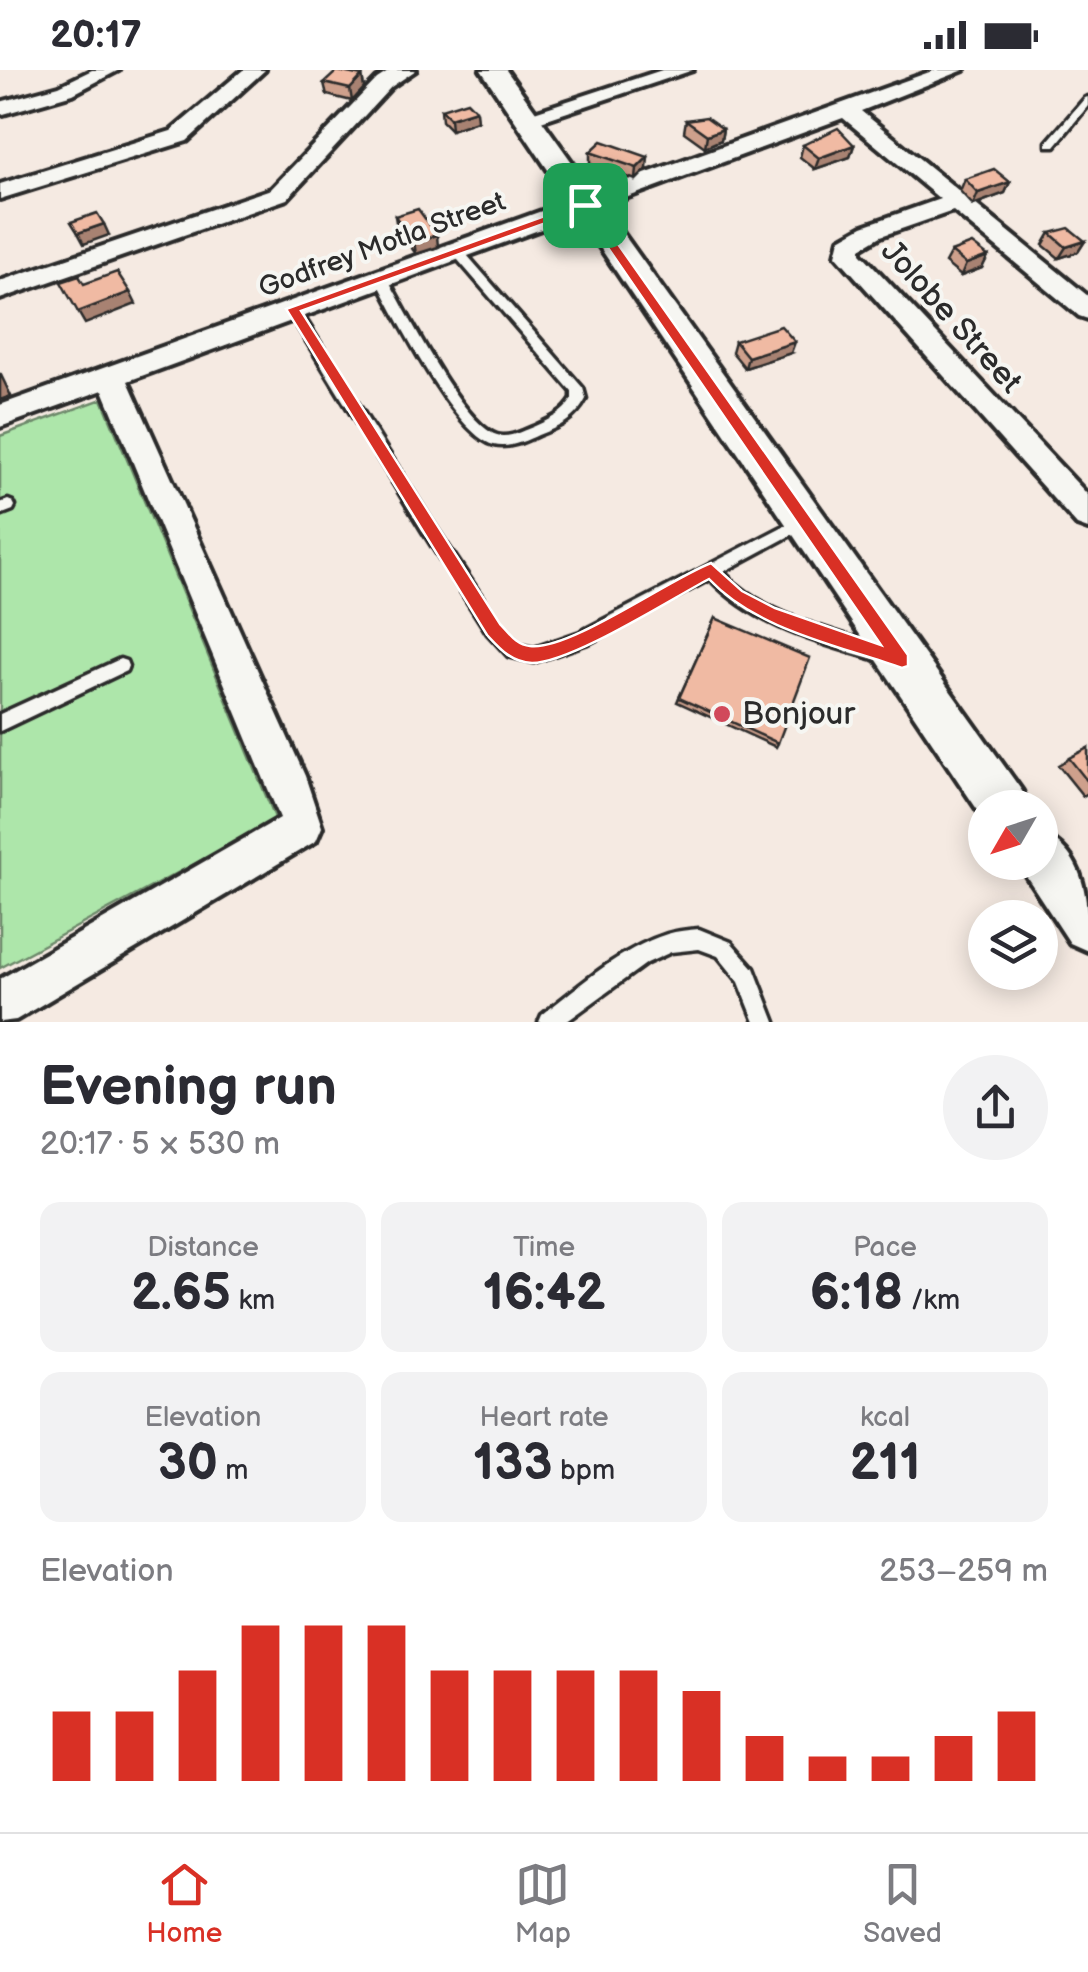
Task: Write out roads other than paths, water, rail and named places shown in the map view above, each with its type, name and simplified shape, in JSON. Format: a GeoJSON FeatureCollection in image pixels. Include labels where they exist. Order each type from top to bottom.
{"type":"FeatureCollection","features":[{"type":"Feature","properties":{"kind":"street"},"geometry":{"type":"LineString","coordinates":[[0,109],[66,90],[109,70]]}},
{"type":"Feature","properties":{"kind":"street"},"geometry":{"type":"LineString","coordinates":[[0,192],[179,136],[255,70]]}},
{"type":"Feature","properties":{"kind":"street"},"geometry":{"type":"LineString","coordinates":[[0,290],[279,194],[384,82],[406,70]]}},
{"type":"Feature","properties":{"kind":"street"},"geometry":{"type":"LineString","coordinates":[[493,70],[992,790]]}},
{"type":"Feature","properties":{"kind":"street"},"geometry":{"type":"LineString","coordinates":[[527,118],[682,70]]}},
{"type":"Feature","properties":{"kind":"street","name":"Godfrey Motla Street"},"geometry":{"type":"LineString","coordinates":[[0,416],[954,70]]}},
{"type":"Feature","properties":{"kind":"street"},"geometry":{"type":"LineString","coordinates":[[846,109],[1088,310]]}},
{"type":"Feature","properties":{"kind":"street","name":"Jolobe Street"},"geometry":{"type":"LineString","coordinates":[[955,202],[872,230],[850,245],[848,255],[1088,516]]}},
{"type":"Feature","properties":{"kind":"street"},"geometry":{"type":"LineString","coordinates":[[0,1004],[302,827],[291,790],[111,375]]}},
{"type":"Feature","properties":{"kind":"street"},"geometry":{"type":"LineString","coordinates":[[1056,880],[1088,925]]}},
{"type":"Feature","properties":{"kind":"lane"},"geometry":{"type":"LineString","coordinates":[[1051,144],[1088,100]]}},
{"type":"Feature","properties":{"kind":"lane"},"geometry":{"type":"LineString","coordinates":[[380,278],[424,354],[476,428],[488,438],[509,440],[570,415],[580,399],[578,391],[456,250]]}},
{"type":"Feature","properties":{"kind":"lane"},"geometry":{"type":"LineString","coordinates":[[293,309],[436,540],[494,629],[514,651],[534,655],[584,637],[805,520]]}},
{"type":"Feature","properties":{"kind":"lane"},"geometry":{"type":"LineString","coordinates":[[711,570],[736,596],[769,614],[902,660]]}},
{"type":"Feature","properties":{"kind":"lane"},"geometry":{"type":"LineString","coordinates":[[0,723],[120,666]]}},
{"type":"Feature","properties":{"kind":"lane"},"geometry":{"type":"LineString","coordinates":[[549,1022],[644,950],[690,936],[724,947],[745,972],[765,1022]]}},
{"type":"Feature","properties":{"kind":"place","name":"Bonjour"},"geometry":{"type":"Point","coordinates":[722,714]}}]}
